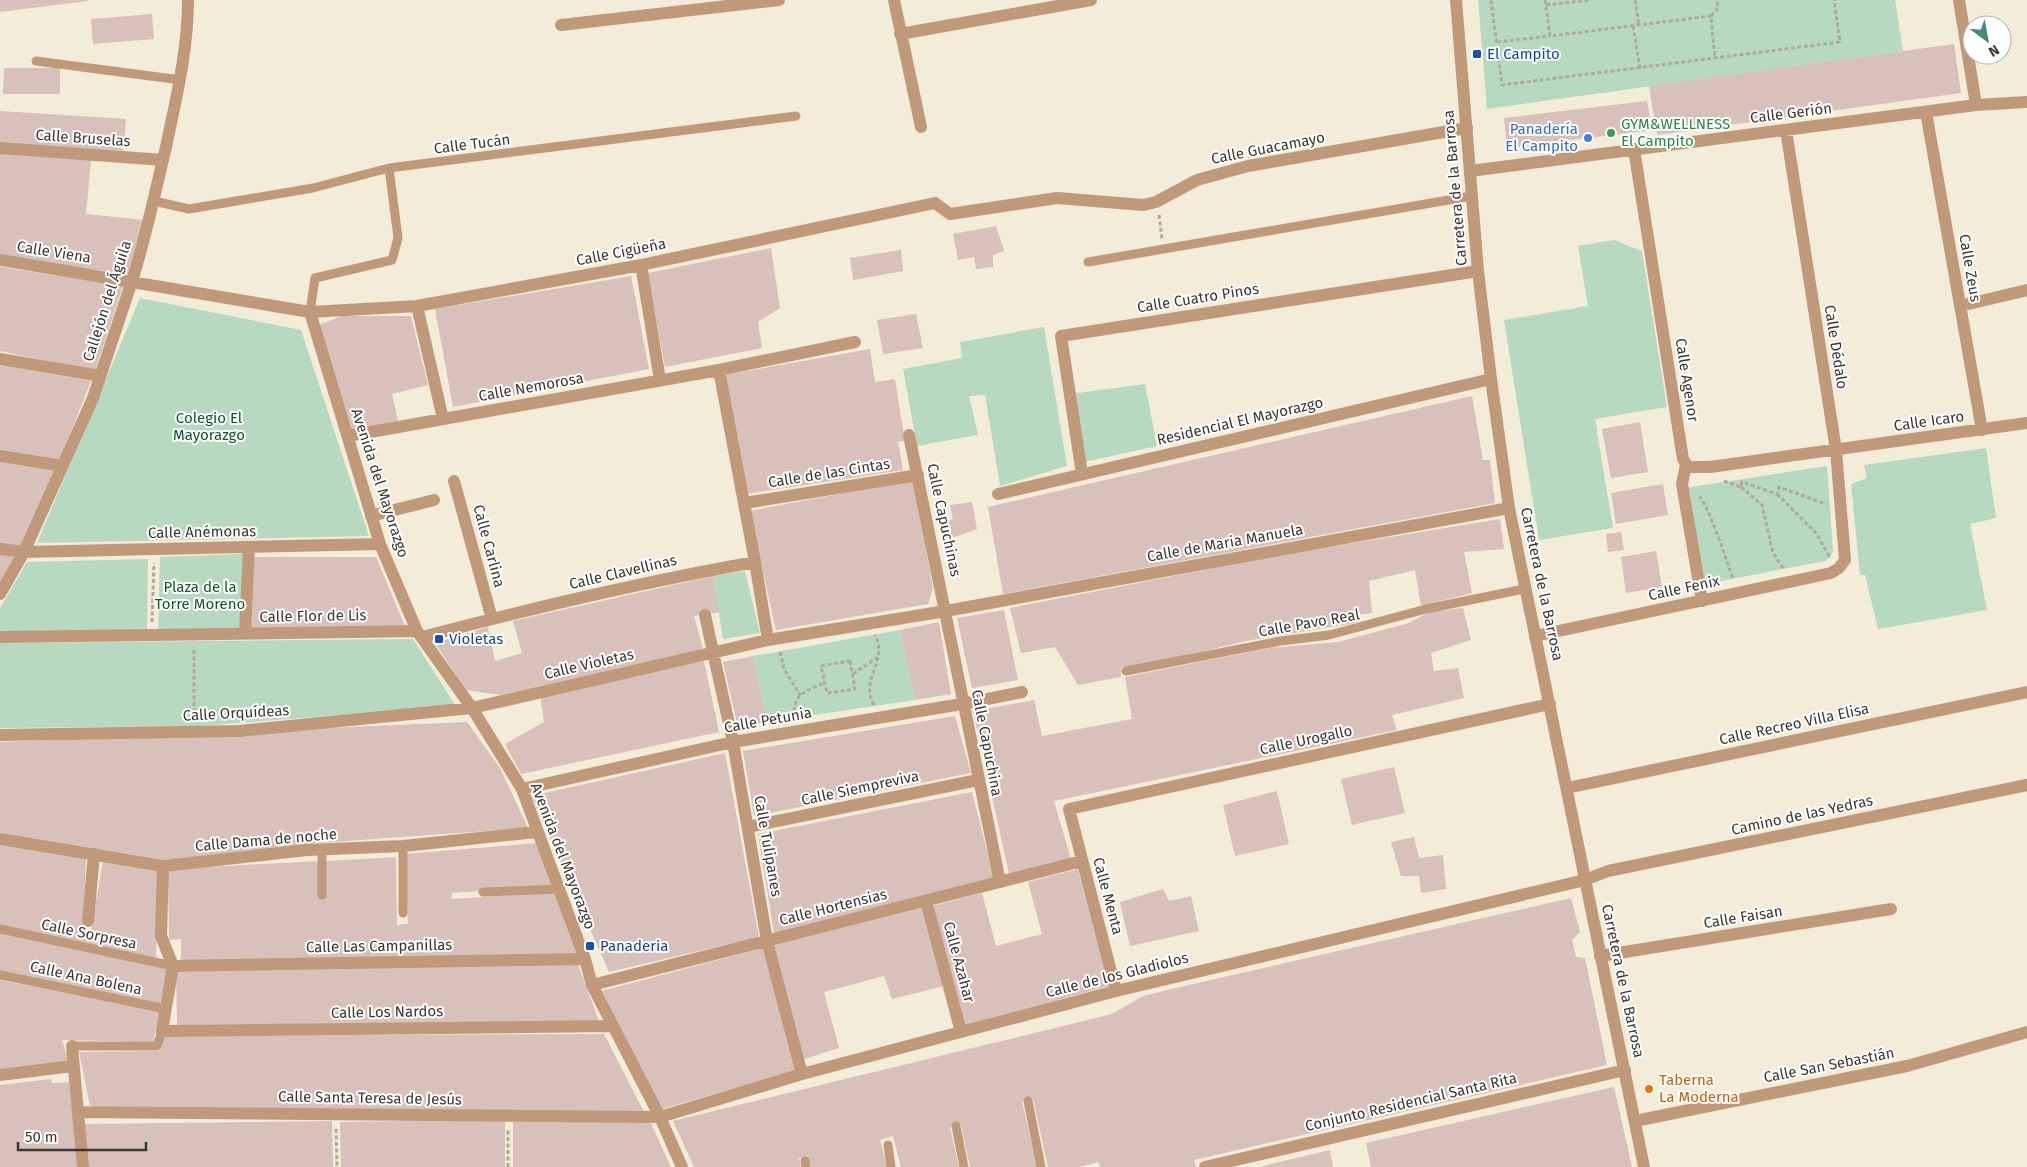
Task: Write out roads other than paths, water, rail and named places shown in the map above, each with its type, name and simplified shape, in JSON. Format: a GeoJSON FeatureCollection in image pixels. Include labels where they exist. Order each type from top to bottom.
{"type":"FeatureCollection","features":[{"type":"Feature","properties":{"kind":"street","name":"Callejón del Águila"},"geometry":{"type":"LineString","coordinates":[[0,594],[24,552],[93,398],[132,281],[154,201],[181,80],[188,24],[188,0]]}},
{"type":"Feature","properties":{"kind":"street"},"geometry":{"type":"LineString","coordinates":[[561,25],[778,0]]}},
{"type":"Feature","properties":{"kind":"street"},"geometry":{"type":"LineString","coordinates":[[894,0],[920,128]]}},
{"type":"Feature","properties":{"kind":"street"},"geometry":{"type":"LineString","coordinates":[[900,34],[1091,0]]}},
{"type":"Feature","properties":{"kind":"street","name":"Carretera de la Barrosa"},"geometry":{"type":"LineString","coordinates":[[1456,0],[1478,271],[1509,508],[1524,589],[1550,704],[1644,1167]]}},
{"type":"Feature","properties":{"kind":"street"},"geometry":{"type":"LineString","coordinates":[[1959,0],[1976,105]]}},
{"type":"Feature","properties":{"kind":"street","name":"Calle Gerión"},"geometry":{"type":"LineString","coordinates":[[1470,171],[1976,105],[2027,102]]}},
{"type":"Feature","properties":{"kind":"street","name":"Calle Zeus"},"geometry":{"type":"LineString","coordinates":[[1926,112],[1982,430]]}},
{"type":"Feature","properties":{"kind":"street","name":"Calle Guacamayo"},"geometry":{"type":"LineString","coordinates":[[935,203],[950,214],[1057,198],[1143,205],[1156,202],[1197,180],[1248,166],[1467,128]]}},
{"type":"Feature","properties":{"kind":"street","name":"Calle Dédalo"},"geometry":{"type":"LineString","coordinates":[[1786,130],[1836,450],[1844,560],[1839,568]]}},
{"type":"Feature","properties":{"kind":"street","name":"Calle Bruselas"},"geometry":{"type":"LineString","coordinates":[[0,148],[163,160]]}},
{"type":"Feature","properties":{"kind":"street","name":"Calle Agenor"},"geometry":{"type":"LineString","coordinates":[[1634,149],[1686,465]]}},
{"type":"Feature","properties":{"kind":"street","name":"Calle Cigüeña"},"geometry":{"type":"LineString","coordinates":[[310,312],[418,306],[641,265],[935,203]]}},
{"type":"Feature","properties":{"kind":"street","name":"Calle Viena"},"geometry":{"type":"LineString","coordinates":[[0,260],[310,312]]}},
{"type":"Feature","properties":{"kind":"street"},"geometry":{"type":"LineString","coordinates":[[641,265],[660,380]]}},
{"type":"Feature","properties":{"kind":"street","name":"Calle Cuatro Pinos"},"geometry":{"type":"LineString","coordinates":[[1082,474],[1061,336],[1478,271]]}},
{"type":"Feature","properties":{"kind":"street"},"geometry":{"type":"LineString","coordinates":[[1960,306],[2027,290]]}},
{"type":"Feature","properties":{"kind":"street"},"geometry":{"type":"LineString","coordinates":[[418,306],[443,419]]}},
{"type":"Feature","properties":{"kind":"street","name":"Avenida del Mayorazgo"},"geometry":{"type":"LineString","coordinates":[[310,312],[380,544],[420,634],[472,708],[522,789],[585,959],[592,985],[660,1117],[682,1167]]}},
{"type":"Feature","properties":{"kind":"street","name":"Calle Nemorosa"},"geometry":{"type":"LineString","coordinates":[[348,436],[719,370],[855,342]]}},
{"type":"Feature","properties":{"kind":"street"},"geometry":{"type":"LineString","coordinates":[[0,359],[100,376]]}},
{"type":"Feature","properties":{"kind":"street"},"geometry":{"type":"LineString","coordinates":[[719,370],[746,503],[768,640]]}},
{"type":"Feature","properties":{"kind":"street","name":"Residencial El Mayorazgo"},"geometry":{"type":"LineString","coordinates":[[998,494],[1491,379]]}},
{"type":"Feature","properties":{"kind":"street","name":"Calle Icaro"},"geometry":{"type":"LineString","coordinates":[[1836,450],[2027,423]]}},
{"type":"Feature","properties":{"kind":"street","name":"Calle Capuchinas"},"geometry":{"type":"LineString","coordinates":[[909,435],[946,611]]}},
{"type":"Feature","properties":{"kind":"street"},"geometry":{"type":"LineString","coordinates":[[1702,600],[1682,484],[1686,465],[1692,469],[1836,450]]}},
{"type":"Feature","properties":{"kind":"street"},"geometry":{"type":"LineString","coordinates":[[0,456],[62,466]]}},
{"type":"Feature","properties":{"kind":"street","name":"Calle de las Cintas"},"geometry":{"type":"LineString","coordinates":[[746,503],[918,475]]}},
{"type":"Feature","properties":{"kind":"street","name":"Calle Carlina"},"geometry":{"type":"LineString","coordinates":[[454,481],[492,619]]}},
{"type":"Feature","properties":{"kind":"street"},"geometry":{"type":"LineString","coordinates":[[371,516],[434,500]]}},
{"type":"Feature","properties":{"kind":"street","name":"Calle de Maria Manuela"},"geometry":{"type":"LineString","coordinates":[[946,611],[1509,508]]}},
{"type":"Feature","properties":{"kind":"street","name":"Calle Anémonas"},"geometry":{"type":"LineString","coordinates":[[0,549],[24,552],[380,544]]}},
{"type":"Feature","properties":{"kind":"street"},"geometry":{"type":"LineString","coordinates":[[245,633],[249,547]]}},
{"type":"Feature","properties":{"kind":"street","name":"Calle Clavellinas"},"geometry":{"type":"LineString","coordinates":[[420,634],[684,575],[755,562]]}},
{"type":"Feature","properties":{"kind":"street","name":"Calle Fenix"},"geometry":{"type":"LineString","coordinates":[[1535,636],[1831,573],[1839,568]]}},
{"type":"Feature","properties":{"kind":"street","name":"Calle Violetas"},"geometry":{"type":"LineString","coordinates":[[472,708],[768,640],[946,611]]}},
{"type":"Feature","properties":{"kind":"street","name":"Calle Capuchina"},"geometry":{"type":"LineString","coordinates":[[946,611],[962,704],[1000,882]]}},
{"type":"Feature","properties":{"kind":"street"},"geometry":{"type":"LineString","coordinates":[[705,615],[713,652]]}},
{"type":"Feature","properties":{"kind":"street","name":"Calle Flor de Lis"},"geometry":{"type":"LineString","coordinates":[[0,637],[245,633],[420,634]]}},
{"type":"Feature","properties":{"kind":"street","name":"Calle Tulipanes"},"geometry":{"type":"LineString","coordinates":[[713,652],[733,742],[767,941],[802,1074]]}},
{"type":"Feature","properties":{"kind":"street","name":"Calle Petunia"},"geometry":{"type":"LineString","coordinates":[[522,789],[733,742],[962,704],[1022,692]]}},
{"type":"Feature","properties":{"kind":"street","name":"Calle Recreo Villa Elisa"},"geometry":{"type":"LineString","coordinates":[[1567,788],[2027,692]]}},
{"type":"Feature","properties":{"kind":"street","name":"Calle Urogallo"},"geometry":{"type":"LineString","coordinates":[[1069,808],[1550,704]]}},
{"type":"Feature","properties":{"kind":"street","name":"Calle Orquídeas"},"geometry":{"type":"LineString","coordinates":[[0,735],[248,730],[472,708]]}},
{"type":"Feature","properties":{"kind":"street","name":"Calle Siempreviva"},"geometry":{"type":"LineString","coordinates":[[748,827],[978,780]]}},
{"type":"Feature","properties":{"kind":"street","name":"Camino de las Yedras"},"geometry":{"type":"LineString","coordinates":[[1585,880],[1608,871],[2027,785]]}},
{"type":"Feature","properties":{"kind":"street","name":"Calle Menta"},"geometry":{"type":"LineString","coordinates":[[1069,808],[1116,991]]}},
{"type":"Feature","properties":{"kind":"street","name":"Calle Dama de noche"},"geometry":{"type":"LineString","coordinates":[[0,839],[163,866],[307,850],[322,851],[402,846],[537,832]]}},
{"type":"Feature","properties":{"kind":"street"},"geometry":{"type":"LineString","coordinates":[[88,921],[94,854]]}},
{"type":"Feature","properties":{"kind":"street","name":"Calle Hortensias"},"geometry":{"type":"LineString","coordinates":[[592,985],[1082,861]]}},
{"type":"Feature","properties":{"kind":"street"},"geometry":{"type":"LineString","coordinates":[[162,1031],[173,966],[161,936],[163,866]]}},
{"type":"Feature","properties":{"kind":"street","name":"Calle de los Gladiolos"},"geometry":{"type":"LineString","coordinates":[[660,1117],[802,1074],[1116,991],[1585,880]]}},
{"type":"Feature","properties":{"kind":"street","name":"Calle Azahar"},"geometry":{"type":"LineString","coordinates":[[926,901],[961,1032]]}},
{"type":"Feature","properties":{"kind":"street","name":"Calle Faisan"},"geometry":{"type":"LineString","coordinates":[[1600,956],[1891,909]]}},
{"type":"Feature","properties":{"kind":"street","name":"Calle Las Campanillas"},"geometry":{"type":"LineString","coordinates":[[173,966],[585,959]]}},
{"type":"Feature","properties":{"kind":"street","name":"Calle Los Nardos"},"geometry":{"type":"LineString","coordinates":[[162,1031],[613,1026]]}},
{"type":"Feature","properties":{"kind":"street","name":"Calle San Sebastián"},"geometry":{"type":"LineString","coordinates":[[1635,1121],[1907,1066],[2027,1032]]}},
{"type":"Feature","properties":{"kind":"street"},"geometry":{"type":"LineString","coordinates":[[72,1046],[83,1167]]}},
{"type":"Feature","properties":{"kind":"street"},"geometry":{"type":"LineString","coordinates":[[0,1075],[73,1066]]}},
{"type":"Feature","properties":{"kind":"street","name":"Conjunto Residencial Santa Rita"},"geometry":{"type":"LineString","coordinates":[[1205,1167],[1625,1070]]}},
{"type":"Feature","properties":{"kind":"street","name":"Calle Santa Teresa de Jesús"},"geometry":{"type":"LineString","coordinates":[[79,1112],[660,1117]]}},
{"type":"Feature","properties":{"kind":"lane"},"geometry":{"type":"LineString","coordinates":[[36,61],[181,80]]}},
{"type":"Feature","properties":{"kind":"lane","name":"Calle Tucán"},"geometry":{"type":"LineString","coordinates":[[154,201],[188,209],[313,188],[390,168],[796,116]]}},
{"type":"Feature","properties":{"kind":"lane"},"geometry":{"type":"LineString","coordinates":[[310,312],[315,278],[392,260],[398,238],[390,168]]}},
{"type":"Feature","properties":{"kind":"lane"},"geometry":{"type":"LineString","coordinates":[[1088,262],[1472,196]]}},
{"type":"Feature","properties":{"kind":"lane","name":"Calle Pavo Real"},"geometry":{"type":"LineString","coordinates":[[1126,671],[1280,641],[1329,636],[1426,608],[1524,589]]}},
{"type":"Feature","properties":{"kind":"lane"},"geometry":{"type":"LineString","coordinates":[[402,846],[403,913]]}},
{"type":"Feature","properties":{"kind":"lane"},"geometry":{"type":"LineString","coordinates":[[322,851],[322,895]]}},
{"type":"Feature","properties":{"kind":"lane"},"geometry":{"type":"LineString","coordinates":[[483,892],[559,889]]}},
{"type":"Feature","properties":{"kind":"lane","name":"Calle Sorpresa"},"geometry":{"type":"LineString","coordinates":[[0,929],[173,966]]}},
{"type":"Feature","properties":{"kind":"lane","name":"Calle Ana Bolena"},"geometry":{"type":"LineString","coordinates":[[0,975],[166,1009]]}},
{"type":"Feature","properties":{"kind":"lane"},"geometry":{"type":"LineString","coordinates":[[72,1046],[157,1046],[162,1031]]}},
{"type":"Feature","properties":{"kind":"lane"},"geometry":{"type":"LineString","coordinates":[[1028,1101],[1041,1167]]}},
{"type":"Feature","properties":{"kind":"lane"},"geometry":{"type":"LineString","coordinates":[[956,1126],[964,1167]]}},
{"type":"Feature","properties":{"kind":"lane"},"geometry":{"type":"LineString","coordinates":[[888,1145],[891,1167]]}},
{"type":"Feature","properties":{"kind":"place","name":"El Campito"},"geometry":{"type":"Point","coordinates":[1477,54]}},
{"type":"Feature","properties":{"kind":"place","name":"GYM&WELLNESS El Campito"},"geometry":{"type":"Point","coordinates":[1611,133]}},
{"type":"Feature","properties":{"kind":"place","name":"Panadería El Campito"},"geometry":{"type":"Point","coordinates":[1588,138]}},
{"type":"Feature","properties":{"kind":"place","name":"Violetas"},"geometry":{"type":"Point","coordinates":[439,639]}},
{"type":"Feature","properties":{"kind":"place","name":"Panaderia"},"geometry":{"type":"Point","coordinates":[590,946]}},
{"type":"Feature","properties":{"kind":"place","name":"Taberna La Moderna"},"geometry":{"type":"Point","coordinates":[1649,1089]}},
{"type":"Feature","properties":{"kind":"park label","name":"Colegio El Mayorazgo"},"geometry":{"type":"Point","coordinates":[209,426]}},
{"type":"Feature","properties":{"kind":"park label","name":"Plaza de la Torre Moreno"},"geometry":{"type":"Point","coordinates":[200,596]}}]}
